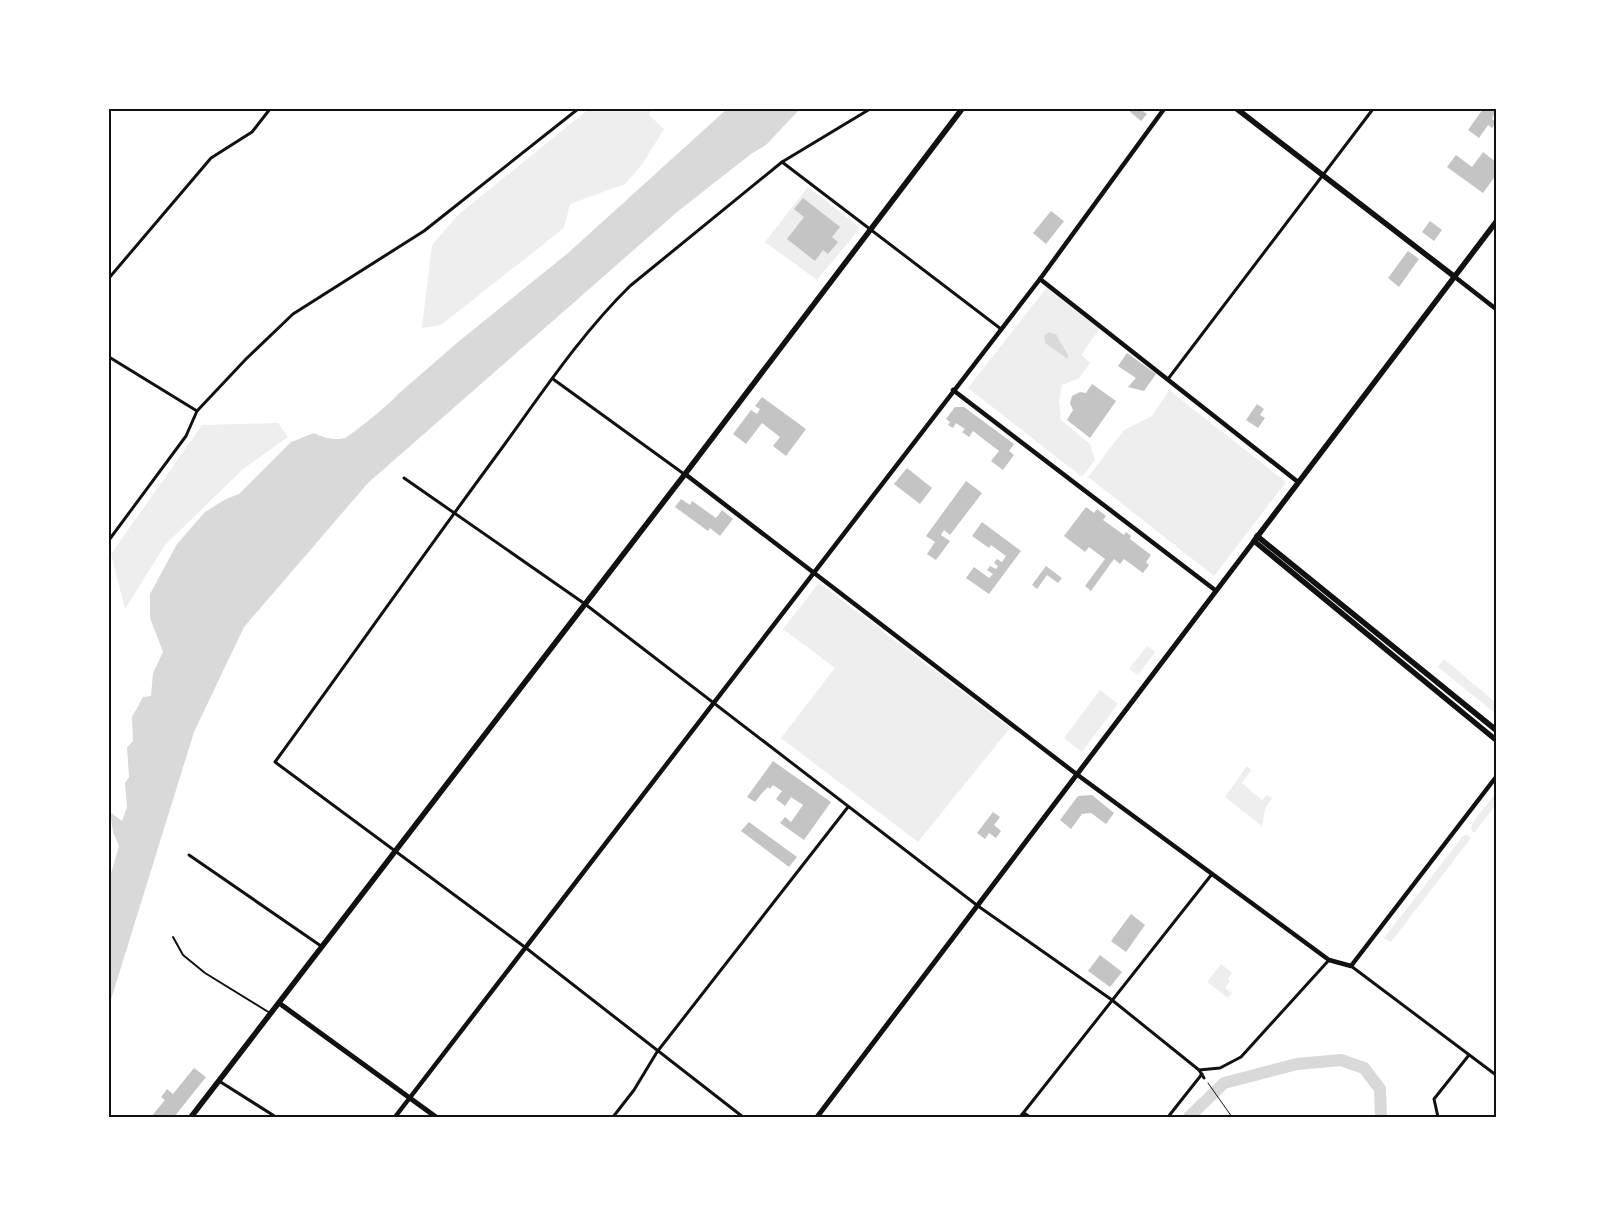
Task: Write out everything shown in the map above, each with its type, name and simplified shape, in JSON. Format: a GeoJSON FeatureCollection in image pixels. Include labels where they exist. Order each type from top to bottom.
{"type":"FeatureCollection","features":[{"type":"Feature","properties":{"kind":"main road"},"geometry":{"type":"LineString","coordinates":[[191,1117],[685,474],[962,109]]}},
{"type":"Feature","properties":{"kind":"main road"},"geometry":{"type":"LineString","coordinates":[[1237,109],[1455,277]]}},
{"type":"Feature","properties":{"kind":"main road"},"geometry":{"type":"LineString","coordinates":[[817,1117],[978,906],[1075,773],[1298,482],[1317,460],[1496,222]]}},
{"type":"Feature","properties":{"kind":"main road"},"geometry":{"type":"LineString","coordinates":[[1256,539],[1496,730]]}},
{"type":"Feature","properties":{"kind":"main road"},"geometry":{"type":"LineString","coordinates":[[1256,539],[1496,740]]}},
{"type":"Feature","properties":{"kind":"main road"},"geometry":{"type":"LineString","coordinates":[[279,1003],[436,1117]]}},
{"type":"Feature","properties":{"kind":"street"},"geometry":{"type":"LineString","coordinates":[[109,278],[211,158],[252,132],[270,109]]}},
{"type":"Feature","properties":{"kind":"street"},"geometry":{"type":"LineString","coordinates":[[109,540],[186,436],[197,411],[246,359],[293,314],[424,231],[578,109]]}},
{"type":"Feature","properties":{"kind":"street"},"geometry":{"type":"LineString","coordinates":[[743,1117],[657,1052],[526,948],[275,762],[454,513],[553,379],[612,304],[630,286],[782,162],[870,109]]}},
{"type":"Feature","properties":{"kind":"street"},"geometry":{"type":"LineString","coordinates":[[395,1117],[1040,279],[1164,109]]}},
{"type":"Feature","properties":{"kind":"street"},"geometry":{"type":"LineString","coordinates":[[1168,379],[1373,109]]}},
{"type":"Feature","properties":{"kind":"street"},"geometry":{"type":"LineString","coordinates":[[782,162],[1001,329]]}},
{"type":"Feature","properties":{"kind":"street"},"geometry":{"type":"LineString","coordinates":[[1455,277],[1496,308]]}},
{"type":"Feature","properties":{"kind":"street"},"geometry":{"type":"LineString","coordinates":[[1040,279],[1298,482]]}},
{"type":"Feature","properties":{"kind":"street"},"geometry":{"type":"LineString","coordinates":[[109,357],[197,411]]}},
{"type":"Feature","properties":{"kind":"street"},"geometry":{"type":"LineString","coordinates":[[553,379],[685,474],[1075,773],[1329,960],[1350,966],[1496,1076]]}},
{"type":"Feature","properties":{"kind":"street"},"geometry":{"type":"LineString","coordinates":[[953,390],[1215,590]]}},
{"type":"Feature","properties":{"kind":"street"},"geometry":{"type":"LineString","coordinates":[[404,478],[584,604],[978,906],[1112,1000],[1199,1070],[1203,1076],[1168,1117]]}},
{"type":"Feature","properties":{"kind":"street"},"geometry":{"type":"LineString","coordinates":[[1350,966],[1496,777]]}},
{"type":"Feature","properties":{"kind":"street"},"geometry":{"type":"LineString","coordinates":[[612,1117],[634,1090],[657,1052],[848,807]]}},
{"type":"Feature","properties":{"kind":"street"},"geometry":{"type":"LineString","coordinates":[[189,855],[322,947]]}},
{"type":"Feature","properties":{"kind":"street"},"geometry":{"type":"LineString","coordinates":[[1020,1117],[1212,873]]}},
{"type":"Feature","properties":{"kind":"street"},"geometry":{"type":"LineString","coordinates":[[1199,1070],[1220,1068],[1241,1057],[1329,960]]}},
{"type":"Feature","properties":{"kind":"street"},"geometry":{"type":"LineString","coordinates":[[1438,1117],[1434,1100],[1469,1055]]}},
{"type":"Feature","properties":{"kind":"street"},"geometry":{"type":"LineString","coordinates":[[219,1081],[276,1117]]}},
{"type":"Feature","properties":{"kind":"street"},"geometry":{"type":"LineString","coordinates":[[1024,1113],[1030,1117]]}},
{"type":"Feature","properties":{"kind":"lane"},"geometry":{"type":"LineString","coordinates":[[173,937],[184,955],[205,973],[271,1013]]}},
{"type":"Feature","properties":{"kind":"path"},"geometry":{"type":"LineString","coordinates":[[1203,1076],[1232,1117]]}},
{"type":"Feature","properties":{"kind":"shaded area"},"geometry":{"type":"Polygon","coordinates":[[[589,109],[651,109],[649,115],[664,129],[643,163],[625,184],[570,204],[564,228],[441,325],[422,328],[432,245],[459,214],[589,109]]]}},
{"type":"Feature","properties":{"kind":"shaded area"},"geometry":{"type":"Polygon","coordinates":[[[727,109],[800,109],[766,145],[751,154],[677,212],[368,483],[244,627],[194,732],[109,1006],[109,880],[119,846],[113,832],[110,812],[122,821],[127,807],[125,783],[129,777],[127,747],[133,741],[132,717],[143,697],[151,696],[153,673],[163,652],[150,618],[150,594],[177,544],[205,512],[226,499],[239,494],[291,442],[314,433],[329,438],[345,438],[364,424],[458,342],[568,253],[727,109]]]}},
{"type":"Feature","properties":{"kind":"shaded area"},"geometry":{"type":"Polygon","coordinates":[[[808,187],[860,228],[817,280],[765,242],[808,187]]]}},
{"type":"Feature","properties":{"kind":"shaded area"},"geometry":{"type":"Polygon","coordinates":[[[1047,287],[1100,328],[1082,355],[1090,363],[1079,378],[1062,385],[1059,401],[1061,420],[1090,444],[1095,460],[1082,477],[968,388],[1047,287]]]}},
{"type":"Feature","properties":{"kind":"shaded area"},"geometry":{"type":"Polygon","coordinates":[[[1049,332],[1057,335],[1067,353],[1068,359],[1045,343],[1044,336],[1049,332]]]}},
{"type":"Feature","properties":{"kind":"shaded area"},"geometry":{"type":"Polygon","coordinates":[[[1169,390],[1286,482],[1214,576],[1088,477],[1124,430],[1152,416],[1169,390]]]}},
{"type":"Feature","properties":{"kind":"shaded area"},"geometry":{"type":"Polygon","coordinates":[[[278,423],[288,437],[243,469],[165,545],[125,609],[111,554],[202,425],[278,423]]]}},
{"type":"Feature","properties":{"kind":"shaded area"},"geometry":{"type":"Polygon","coordinates":[[[819,583],[1010,728],[918,842],[781,738],[835,668],[783,629],[819,583]]]}},
{"type":"Feature","properties":{"kind":"shaded area"},"geometry":{"type":"Polygon","coordinates":[[[1147,646],[1155,652],[1138,675],[1129,669],[1147,646]]]}},
{"type":"Feature","properties":{"kind":"shaded area"},"geometry":{"type":"Polygon","coordinates":[[[1444,659],[1496,703],[1496,714],[1438,667],[1444,659]]]}},
{"type":"Feature","properties":{"kind":"shaded area"},"geometry":{"type":"Polygon","coordinates":[[[1100,690],[1118,704],[1082,752],[1064,738],[1100,690]]]}},
{"type":"Feature","properties":{"kind":"shaded area"},"geometry":{"type":"Polygon","coordinates":[[[1247,766],[1251,770],[1242,783],[1262,800],[1267,795],[1272,798],[1265,809],[1262,826],[1225,797],[1247,766]]]}},
{"type":"Feature","properties":{"kind":"shaded area"},"geometry":{"type":"Polygon","coordinates":[[[1496,792],[1496,805],[1474,833],[1471,829],[1472,824],[1496,792]]]}},
{"type":"Feature","properties":{"kind":"shaded area"},"geometry":{"type":"Polygon","coordinates":[[[1467,835],[1471,838],[1391,942],[1384,938],[1463,836],[1467,835]]]}},
{"type":"Feature","properties":{"kind":"shaded area"},"geometry":{"type":"Polygon","coordinates":[[[1221,964],[1232,973],[1228,979],[1230,981],[1225,988],[1232,993],[1228,998],[1207,982],[1221,964]]]}},
{"type":"Feature","properties":{"kind":"building"},"geometry":{"type":"Polygon","coordinates":[[[1127,109],[1140,109],[1147,114],[1141,121],[1127,109]]]}},
{"type":"Feature","properties":{"kind":"building"},"geometry":{"type":"Polygon","coordinates":[[[1483,109],[1496,109],[1492,119],[1496,122],[1492,128],[1488,125],[1479,138],[1468,130],[1483,109]]]}},
{"type":"Feature","properties":{"kind":"building"},"geometry":{"type":"Polygon","coordinates":[[[1483,152],[1496,162],[1496,175],[1483,193],[1447,167],[1456,155],[1472,167],[1483,152]]]}},
{"type":"Feature","properties":{"kind":"building"},"geometry":{"type":"Polygon","coordinates":[[[803,198],[840,227],[832,237],[838,242],[828,254],[823,250],[815,261],[787,239],[804,217],[794,209],[803,198]]]}},
{"type":"Feature","properties":{"kind":"building"},"geometry":{"type":"Polygon","coordinates":[[[1051,211],[1064,221],[1046,244],[1033,233],[1051,211]]]}},
{"type":"Feature","properties":{"kind":"building"},"geometry":{"type":"Polygon","coordinates":[[[1430,221],[1442,230],[1434,241],[1422,232],[1430,221]]]}},
{"type":"Feature","properties":{"kind":"building"},"geometry":{"type":"Polygon","coordinates":[[[1408,251],[1419,259],[1399,287],[1388,278],[1408,251]]]}},
{"type":"Feature","properties":{"kind":"building"},"geometry":{"type":"Polygon","coordinates":[[[1127,353],[1156,374],[1144,391],[1128,387],[1136,378],[1118,366],[1127,353]]]}},
{"type":"Feature","properties":{"kind":"building"},"geometry":{"type":"Polygon","coordinates":[[[1092,384],[1116,401],[1090,438],[1067,420],[1073,410],[1070,403],[1072,396],[1080,392],[1086,393],[1092,384]]]}},
{"type":"Feature","properties":{"kind":"building"},"geometry":{"type":"Polygon","coordinates":[[[762,397],[806,429],[786,456],[773,446],[780,437],[762,423],[746,444],[733,434],[751,410],[757,414],[760,409],[755,406],[762,397]]]}},
{"type":"Feature","properties":{"kind":"building"},"geometry":{"type":"Polygon","coordinates":[[[1257,404],[1264,409],[1260,415],[1265,418],[1258,428],[1246,420],[1257,404]]]}},
{"type":"Feature","properties":{"kind":"building"},"geometry":{"type":"Polygon","coordinates":[[[955,407],[964,407],[1014,444],[1009,451],[1014,455],[1003,470],[991,461],[999,451],[973,431],[969,437],[962,432],[965,429],[956,423],[953,428],[948,425],[950,422],[946,419],[955,407]]]}},
{"type":"Feature","properties":{"kind":"building"},"geometry":{"type":"Polygon","coordinates":[[[907,468],[932,488],[920,504],[894,484],[907,468]]]}},
{"type":"Feature","properties":{"kind":"building"},"geometry":{"type":"Polygon","coordinates":[[[966,481],[982,493],[950,535],[944,530],[941,535],[950,541],[936,560],[927,554],[935,542],[926,536],[966,481]]]}},
{"type":"Feature","properties":{"kind":"building"},"geometry":{"type":"Polygon","coordinates":[[[681,499],[690,505],[692,501],[716,518],[722,510],[733,519],[720,536],[710,528],[708,531],[675,507],[681,499]]]}},
{"type":"Feature","properties":{"kind":"building"},"geometry":{"type":"Polygon","coordinates":[[[1086,507],[1094,513],[1097,509],[1106,516],[1103,520],[1124,535],[1126,532],[1131,536],[1130,539],[1151,555],[1146,562],[1149,565],[1143,573],[1124,559],[1120,564],[1114,559],[1091,591],[1085,586],[1105,559],[1089,547],[1085,552],[1064,536],[1086,507]]]}},
{"type":"Feature","properties":{"kind":"building"},"geometry":{"type":"Polygon","coordinates":[[[982,522],[1021,551],[989,594],[966,578],[974,567],[989,578],[993,574],[987,570],[990,566],[996,569],[998,566],[994,563],[997,559],[1002,562],[1006,556],[991,545],[989,548],[972,536],[982,522]]]}},
{"type":"Feature","properties":{"kind":"building"},"geometry":{"type":"Polygon","coordinates":[[[1046,566],[1062,578],[1058,583],[1047,575],[1037,589],[1032,585],[1046,566]]]}},
{"type":"Feature","properties":{"kind":"building"},"geometry":{"type":"Polygon","coordinates":[[[773,761],[831,802],[804,840],[780,823],[785,817],[791,822],[803,805],[791,797],[785,806],[776,799],[782,791],[773,785],[770,789],[768,787],[755,802],[747,797],[773,761]]]}},
{"type":"Feature","properties":{"kind":"building"},"geometry":{"type":"Polygon","coordinates":[[[1092,795],[1114,813],[1106,824],[1091,813],[1082,814],[1071,829],[1060,820],[1078,796],[1092,795]]]}},
{"type":"Feature","properties":{"kind":"building"},"geometry":{"type":"Polygon","coordinates":[[[993,812],[1000,817],[994,825],[1001,831],[996,838],[989,833],[985,839],[977,833],[993,812]]]}},
{"type":"Feature","properties":{"kind":"building"},"geometry":{"type":"Polygon","coordinates":[[[749,822],[797,857],[789,867],[741,831],[749,822]]]}},
{"type":"Feature","properties":{"kind":"building"},"geometry":{"type":"Polygon","coordinates":[[[1131,914],[1145,925],[1126,952],[1111,941],[1131,914]]]}},
{"type":"Feature","properties":{"kind":"building"},"geometry":{"type":"Polygon","coordinates":[[[1100,955],[1122,972],[1110,987],[1088,971],[1100,955]]]}},
{"type":"Feature","properties":{"kind":"building"},"geometry":{"type":"Polygon","coordinates":[[[194,1068],[206,1077],[174,1117],[151,1117],[165,1100],[161,1097],[167,1089],[173,1094],[194,1068]]]}},
{"type":"Feature","properties":{"kind":"waterway"},"geometry":{"type":"LineString","coordinates":[[1189,1117],[1224,1083],[1297,1064],[1341,1060],[1364,1068],[1380,1089],[1381,1117]]}}]}
